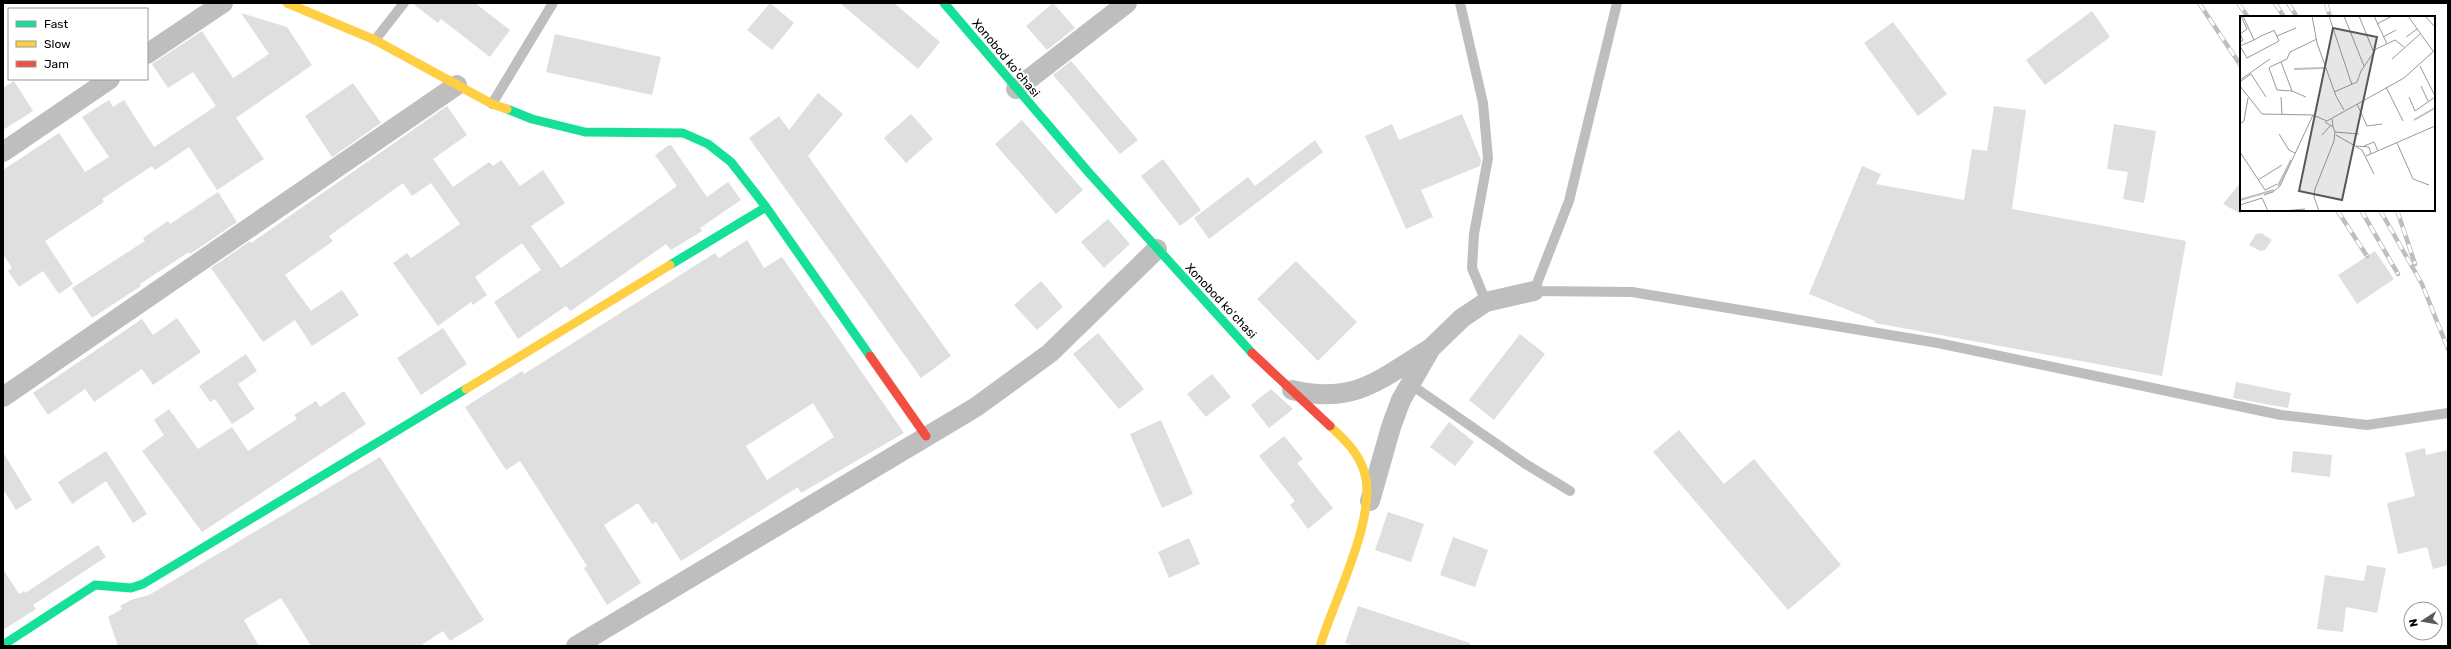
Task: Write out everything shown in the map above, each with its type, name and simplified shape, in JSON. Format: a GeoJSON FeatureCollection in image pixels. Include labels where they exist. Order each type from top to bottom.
{"type":"FeatureCollection","features":[{"type":"Feature","properties":{"kind":"street"},"geometry":{"type":"LineString","coordinates":[[148,53],[223,3]]}},
{"type":"Feature","properties":{"kind":"street"},"geometry":{"type":"LineString","coordinates":[[287,3],[375,40],[492,104],[532,119],[585,132],[683,133],[708,144],[731,162],[766,207],[926,436]]}},
{"type":"Feature","properties":{"kind":"street","name":"Xonobod koʻchasi"},"geometry":{"type":"LineString","coordinates":[[944,3],[1016,89],[1157,249],[1242,342],[1348,443],[1361,462],[1367,483],[1364,518],[1320,646]]}},
{"type":"Feature","properties":{"kind":"street"},"geometry":{"type":"LineString","coordinates":[[1016,89],[1128,3]]}},
{"type":"Feature","properties":{"kind":"street"},"geometry":{"type":"LineString","coordinates":[[3,152],[109,80]]}},
{"type":"Feature","properties":{"kind":"street"},"geometry":{"type":"LineString","coordinates":[[3,397],[457,85]]}},
{"type":"Feature","properties":{"kind":"street"},"geometry":{"type":"LineString","coordinates":[[3,645],[94,585],[104,584],[129,589],[143,584],[766,207]]}},
{"type":"Feature","properties":{"kind":"street"},"geometry":{"type":"LineString","coordinates":[[576,646],[976,407],[1050,353],[1157,249]]}},
{"type":"Feature","properties":{"kind":"street"},"geometry":{"type":"LineString","coordinates":[[1292,390],[1330,396],[1348,394],[1366,388],[1431,348],[1462,318],[1486,302],[1534,291]]}},
{"type":"Feature","properties":{"kind":"street"},"geometry":{"type":"LineString","coordinates":[[1364,518],[1391,427],[1410,384],[1431,348]]}},
{"type":"Feature","properties":{"kind":"lane"},"geometry":{"type":"LineString","coordinates":[[375,40],[404,3]]}},
{"type":"Feature","properties":{"kind":"lane"},"geometry":{"type":"LineString","coordinates":[[492,104],[552,3]]}},
{"type":"Feature","properties":{"kind":"lane"},"geometry":{"type":"LineString","coordinates":[[1460,3],[1483,103],[1488,158],[1474,234],[1472,268],[1486,302]]}},
{"type":"Feature","properties":{"kind":"lane"},"geometry":{"type":"LineString","coordinates":[[1617,3],[1568,201],[1534,291],[1632,292],[1938,343],[2281,415],[2367,425],[2448,413]]}},
{"type":"Feature","properties":{"kind":"lane"},"geometry":{"type":"LineString","coordinates":[[1410,384],[1524,463],[1570,491]]}},
{"type":"Feature","properties":{"kind":"building"},"geometry":{"type":"Polygon","coordinates":[[[412,3],[475,3],[510,30],[490,57],[441,19],[438,23],[412,3]]]}},
{"type":"Feature","properties":{"kind":"building"},"geometry":{"type":"Polygon","coordinates":[[[770,3],[794,23],[772,50],[747,30],[770,3]]]}},
{"type":"Feature","properties":{"kind":"building"},"geometry":{"type":"Polygon","coordinates":[[[840,3],[894,3],[940,42],[918,69],[840,3]]]}},
{"type":"Feature","properties":{"kind":"building"},"geometry":{"type":"Polygon","coordinates":[[[1053,3],[1075,28],[1047,50],[1026,26],[1053,3]]]}},
{"type":"Feature","properties":{"kind":"building"},"geometry":{"type":"Polygon","coordinates":[[[2092,11],[2110,37],[2045,85],[2026,60],[2092,11]]]}},
{"type":"Feature","properties":{"kind":"building"},"geometry":{"type":"Polygon","coordinates":[[[241,13],[287,27],[312,65],[236,118],[264,159],[217,190],[189,147],[155,170],[152,166],[102,199],[104,202],[45,241],[73,284],[59,294],[43,271],[19,287],[8,271],[12,268],[3,254],[3,170],[59,133],[85,172],[109,157],[82,117],[109,100],[113,107],[124,100],[154,147],[216,106],[193,72],[168,88],[152,64],[202,31],[233,78],[269,54],[241,13]]]}},
{"type":"Feature","properties":{"kind":"building"},"geometry":{"type":"Polygon","coordinates":[[[1893,22],[1947,94],[1918,116],[1864,43],[1893,22]]]}},
{"type":"Feature","properties":{"kind":"building"},"geometry":{"type":"Polygon","coordinates":[[[555,34],[661,57],[652,95],[546,72],[555,34]]]}},
{"type":"Feature","properties":{"kind":"building"},"geometry":{"type":"Polygon","coordinates":[[[1071,61],[1138,140],[1120,154],[1053,75],[1071,61]]]}},
{"type":"Feature","properties":{"kind":"building"},"geometry":{"type":"Polygon","coordinates":[[[14,81],[33,111],[3,130],[3,88],[14,81]]]}},
{"type":"Feature","properties":{"kind":"building"},"geometry":{"type":"Polygon","coordinates":[[[353,83],[381,123],[332,157],[305,116],[353,83]]]}},
{"type":"Feature","properties":{"kind":"building"},"geometry":{"type":"Polygon","coordinates":[[[818,93],[843,114],[808,156],[951,356],[921,378],[749,138],[779,116],[789,130],[818,93]]]}},
{"type":"Feature","properties":{"kind":"building"},"geometry":{"type":"Polygon","coordinates":[[[447,106],[467,135],[433,159],[453,187],[489,162],[493,166],[501,160],[520,186],[543,170],[565,203],[531,226],[561,268],[677,186],[655,155],[669,145],[671,145],[707,197],[728,182],[741,200],[700,228],[702,231],[671,250],[666,244],[575,308],[570,311],[566,306],[518,339],[494,302],[541,270],[522,243],[475,277],[487,295],[473,305],[471,302],[438,326],[393,263],[407,253],[411,258],[460,224],[431,183],[412,196],[403,183],[329,236],[333,241],[285,275],[311,311],[342,290],[359,315],[312,346],[295,320],[263,342],[211,268],[250,241],[251,243],[447,106]]]}},
{"type":"Feature","properties":{"kind":"building"},"geometry":{"type":"Polygon","coordinates":[[[1994,106],[2026,110],[2012,209],[2186,241],[2162,376],[1875,323],[1875,321],[1809,294],[1862,166],[1881,174],[1876,184],[1964,200],[1972,149],[1987,151],[1994,106]]]}},
{"type":"Feature","properties":{"kind":"building"},"geometry":{"type":"Polygon","coordinates":[[[911,114],[933,139],[906,163],[884,138],[911,114]]]}},
{"type":"Feature","properties":{"kind":"building"},"geometry":{"type":"Polygon","coordinates":[[[1462,114],[1481,160],[1480,166],[1421,190],[1433,217],[1406,229],[1365,136],[1392,124],[1399,140],[1462,114]]]}},
{"type":"Feature","properties":{"kind":"building"},"geometry":{"type":"Polygon","coordinates":[[[1022,120],[1083,190],[1056,214],[995,144],[1022,120]]]}},
{"type":"Feature","properties":{"kind":"building"},"geometry":{"type":"Polygon","coordinates":[[[2114,124],[2156,131],[2144,203],[2123,199],[2128,172],[2107,169],[2114,124]]]}},
{"type":"Feature","properties":{"kind":"building"},"geometry":{"type":"Polygon","coordinates":[[[1315,140],[1323,152],[1209,239],[1194,218],[1248,177],[1255,186],[1315,140]]]}},
{"type":"Feature","properties":{"kind":"building"},"geometry":{"type":"Polygon","coordinates":[[[1163,159],[1201,210],[1180,226],[1141,176],[1163,159]]]}},
{"type":"Feature","properties":{"kind":"building"},"geometry":{"type":"Polygon","coordinates":[[[2240,183],[2241,214],[2223,204],[2240,183]]]}},
{"type":"Feature","properties":{"kind":"building"},"geometry":{"type":"Polygon","coordinates":[[[218,192],[237,222],[190,254],[189,252],[140,284],[141,286],[92,318],[72,288],[145,241],[143,238],[168,221],[170,224],[218,192]]]}},
{"type":"Feature","properties":{"kind":"building"},"geometry":{"type":"Polygon","coordinates":[[[1108,219],[1130,244],[1104,268],[1081,242],[1108,219]]]}},
{"type":"Feature","properties":{"kind":"building"},"geometry":{"type":"Polygon","coordinates":[[[2261,233],[2272,240],[2265,250],[2260,251],[2249,245],[2256,234],[2261,233]]]}},
{"type":"Feature","properties":{"kind":"building"},"geometry":{"type":"Polygon","coordinates":[[[747,240],[764,268],[782,257],[904,433],[801,493],[798,487],[681,561],[656,522],[652,524],[638,503],[604,525],[641,583],[607,605],[584,568],[587,566],[520,461],[506,470],[465,407],[522,371],[524,374],[715,253],[719,258],[747,240]],[[813,403],[746,446],[767,480],[834,437],[813,403]]]}},
{"type":"Feature","properties":{"kind":"building"},"geometry":{"type":"Polygon","coordinates":[[[2375,251],[2394,279],[2357,304],[2338,275],[2375,251]]]}},
{"type":"Feature","properties":{"kind":"building"},"geometry":{"type":"Polygon","coordinates":[[[1296,261],[1357,322],[1318,361],[1257,299],[1296,261]]]}},
{"type":"Feature","properties":{"kind":"building"},"geometry":{"type":"Polygon","coordinates":[[[1041,281],[1063,307],[1037,330],[1014,305],[1041,281]]]}},
{"type":"Feature","properties":{"kind":"building"},"geometry":{"type":"Polygon","coordinates":[[[177,318],[201,352],[153,385],[142,369],[94,402],[85,389],[48,415],[33,393],[142,319],[153,335],[177,318]]]}},
{"type":"Feature","properties":{"kind":"building"},"geometry":{"type":"Polygon","coordinates":[[[443,328],[467,364],[421,395],[397,358],[443,328]]]}},
{"type":"Feature","properties":{"kind":"building"},"geometry":{"type":"Polygon","coordinates":[[[1098,333],[1144,389],[1119,409],[1073,354],[1098,333]]]}},
{"type":"Feature","properties":{"kind":"building"},"geometry":{"type":"Polygon","coordinates":[[[1520,334],[1545,354],[1494,420],[1469,400],[1520,334]]]}},
{"type":"Feature","properties":{"kind":"building"},"geometry":{"type":"Polygon","coordinates":[[[246,354],[257,371],[238,384],[255,409],[232,424],[215,399],[210,402],[199,386],[246,354]]]}},
{"type":"Feature","properties":{"kind":"building"},"geometry":{"type":"Polygon","coordinates":[[[1212,374],[1231,397],[1206,417],[1187,394],[1212,374]]]}},
{"type":"Feature","properties":{"kind":"building"},"geometry":{"type":"Polygon","coordinates":[[[2236,382],[2291,393],[2288,408],[2233,398],[2236,382]]]}},
{"type":"Feature","properties":{"kind":"building"},"geometry":{"type":"Polygon","coordinates":[[[1271,389],[1293,409],[1269,428],[1251,405],[1271,389]]]}},
{"type":"Feature","properties":{"kind":"building"},"geometry":{"type":"Polygon","coordinates":[[[344,391],[366,424],[202,532],[142,451],[164,435],[154,420],[169,409],[198,449],[232,427],[248,451],[297,419],[294,415],[316,401],[320,407],[344,391]]]}},
{"type":"Feature","properties":{"kind":"building"},"geometry":{"type":"Polygon","coordinates":[[[1161,420],[1193,494],[1162,508],[1130,434],[1161,420]]]}},
{"type":"Feature","properties":{"kind":"building"},"geometry":{"type":"Polygon","coordinates":[[[1449,422],[1474,442],[1455,466],[1430,447],[1449,422]]]}},
{"type":"Feature","properties":{"kind":"building"},"geometry":{"type":"Polygon","coordinates":[[[1679,430],[1724,484],[1754,459],[1841,565],[1788,610],[1653,452],[1679,430]]]}},
{"type":"Feature","properties":{"kind":"building"},"geometry":{"type":"Polygon","coordinates":[[[1284,436],[1303,459],[1297,463],[1333,508],[1308,529],[1290,505],[1295,501],[1259,456],[1284,436]]]}},
{"type":"Feature","properties":{"kind":"building"},"geometry":{"type":"Polygon","coordinates":[[[2425,448],[2426,455],[2448,450],[2448,565],[2433,569],[2427,547],[2398,554],[2387,503],[2415,496],[2405,453],[2425,448]]]}},
{"type":"Feature","properties":{"kind":"building"},"geometry":{"type":"Polygon","coordinates":[[[106,451],[147,514],[133,523],[106,481],[72,504],[58,482],[106,451]]]}},
{"type":"Feature","properties":{"kind":"building"},"geometry":{"type":"Polygon","coordinates":[[[2293,451],[2332,455],[2330,477],[2291,472],[2293,451]]]}},
{"type":"Feature","properties":{"kind":"building"},"geometry":{"type":"Polygon","coordinates":[[[3,452],[32,500],[16,510],[3,489],[3,452]]]}},
{"type":"Feature","properties":{"kind":"building"},"geometry":{"type":"Polygon","coordinates":[[[380,457],[484,620],[450,641],[443,631],[420,646],[311,646],[281,598],[244,620],[259,646],[118,646],[108,617],[122,609],[120,606],[131,600],[149,595],[380,457]]]}},
{"type":"Feature","properties":{"kind":"building"},"geometry":{"type":"Polygon","coordinates":[[[1388,512],[1424,524],[1411,562],[1375,550],[1388,512]]]}},
{"type":"Feature","properties":{"kind":"building"},"geometry":{"type":"Polygon","coordinates":[[[1453,537],[1488,550],[1475,587],[1440,575],[1453,537]]]}},
{"type":"Feature","properties":{"kind":"building"},"geometry":{"type":"Polygon","coordinates":[[[1189,538],[1200,564],[1169,578],[1158,552],[1189,538]]]}},
{"type":"Feature","properties":{"kind":"building"},"geometry":{"type":"Polygon","coordinates":[[[98,545],[106,557],[33,605],[36,609],[3,630],[3,569],[19,594],[24,591],[25,593],[98,545]]]}},
{"type":"Feature","properties":{"kind":"building"},"geometry":{"type":"Polygon","coordinates":[[[2367,565],[2386,568],[2377,613],[2346,607],[2343,632],[2317,629],[2325,575],[2364,581],[2367,565]]]}},
{"type":"Feature","properties":{"kind":"building"},"geometry":{"type":"Polygon","coordinates":[[[1358,606],[1470,643],[1470,646],[1354,646],[1345,643],[1358,606]]]}},
{"type":"Feature","properties":{"kind":"railway"},"geometry":{"type":"LineString","coordinates":[[2199,3],[2240,64]]}},
{"type":"Feature","properties":{"kind":"railway"},"geometry":{"type":"LineString","coordinates":[[2238,3],[2247,16]]}},
{"type":"Feature","properties":{"kind":"railway"},"geometry":{"type":"LineString","coordinates":[[2275,3],[2283,16]]}},
{"type":"Feature","properties":{"kind":"railway"},"geometry":{"type":"LineString","coordinates":[[2288,3],[2296,16]]}},
{"type":"Feature","properties":{"kind":"railway"},"geometry":{"type":"LineString","coordinates":[[2326,3],[2330,16]]}},
{"type":"Feature","properties":{"kind":"railway"},"geometry":{"type":"LineString","coordinates":[[2338,211],[2367,256]]}},
{"type":"Feature","properties":{"kind":"railway"},"geometry":{"type":"LineString","coordinates":[[2362,211],[2398,274]]}},
{"type":"Feature","properties":{"kind":"railway"},"geometry":{"type":"LineString","coordinates":[[2381,211],[2422,284],[2448,349]]}},
{"type":"Feature","properties":{"kind":"railway"},"geometry":{"type":"LineString","coordinates":[[2397,211],[2415,264]]}},
{"type":"Feature","properties":{"kind":"traffic: fast"},"geometry":{"type":"LineString","coordinates":[[944,3],[1090,174],[1252,353]]}},
{"type":"Feature","properties":{"kind":"traffic: fast"},"geometry":{"type":"LineString","coordinates":[[507,109],[532,119],[585,132],[683,133],[708,144],[731,162],[766,207],[870,356]]}},
{"type":"Feature","properties":{"kind":"traffic: fast"},"geometry":{"type":"LineString","coordinates":[[670,265],[766,207]]}},
{"type":"Feature","properties":{"kind":"traffic: fast"},"geometry":{"type":"LineString","coordinates":[[3,645],[95,585],[131,588],[143,584],[466,389]]}},
{"type":"Feature","properties":{"kind":"traffic: slow"},"geometry":{"type":"LineString","coordinates":[[287,3],[375,40],[492,104],[507,109]]}},
{"type":"Feature","properties":{"kind":"traffic: slow"},"geometry":{"type":"LineString","coordinates":[[466,389],[670,265]]}},
{"type":"Feature","properties":{"kind":"traffic: slow"},"geometry":{"type":"LineString","coordinates":[[1320,646],[1344,583],[1360,534],[1365,511],[1367,489],[1364,471],[1358,458],[1345,441],[1330,426]]}},
{"type":"Feature","properties":{"kind":"traffic: jam"},"geometry":{"type":"LineString","coordinates":[[1252,353],[1330,426]]}},
{"type":"Feature","properties":{"kind":"traffic: jam"},"geometry":{"type":"LineString","coordinates":[[870,356],[926,436]]}}]}
